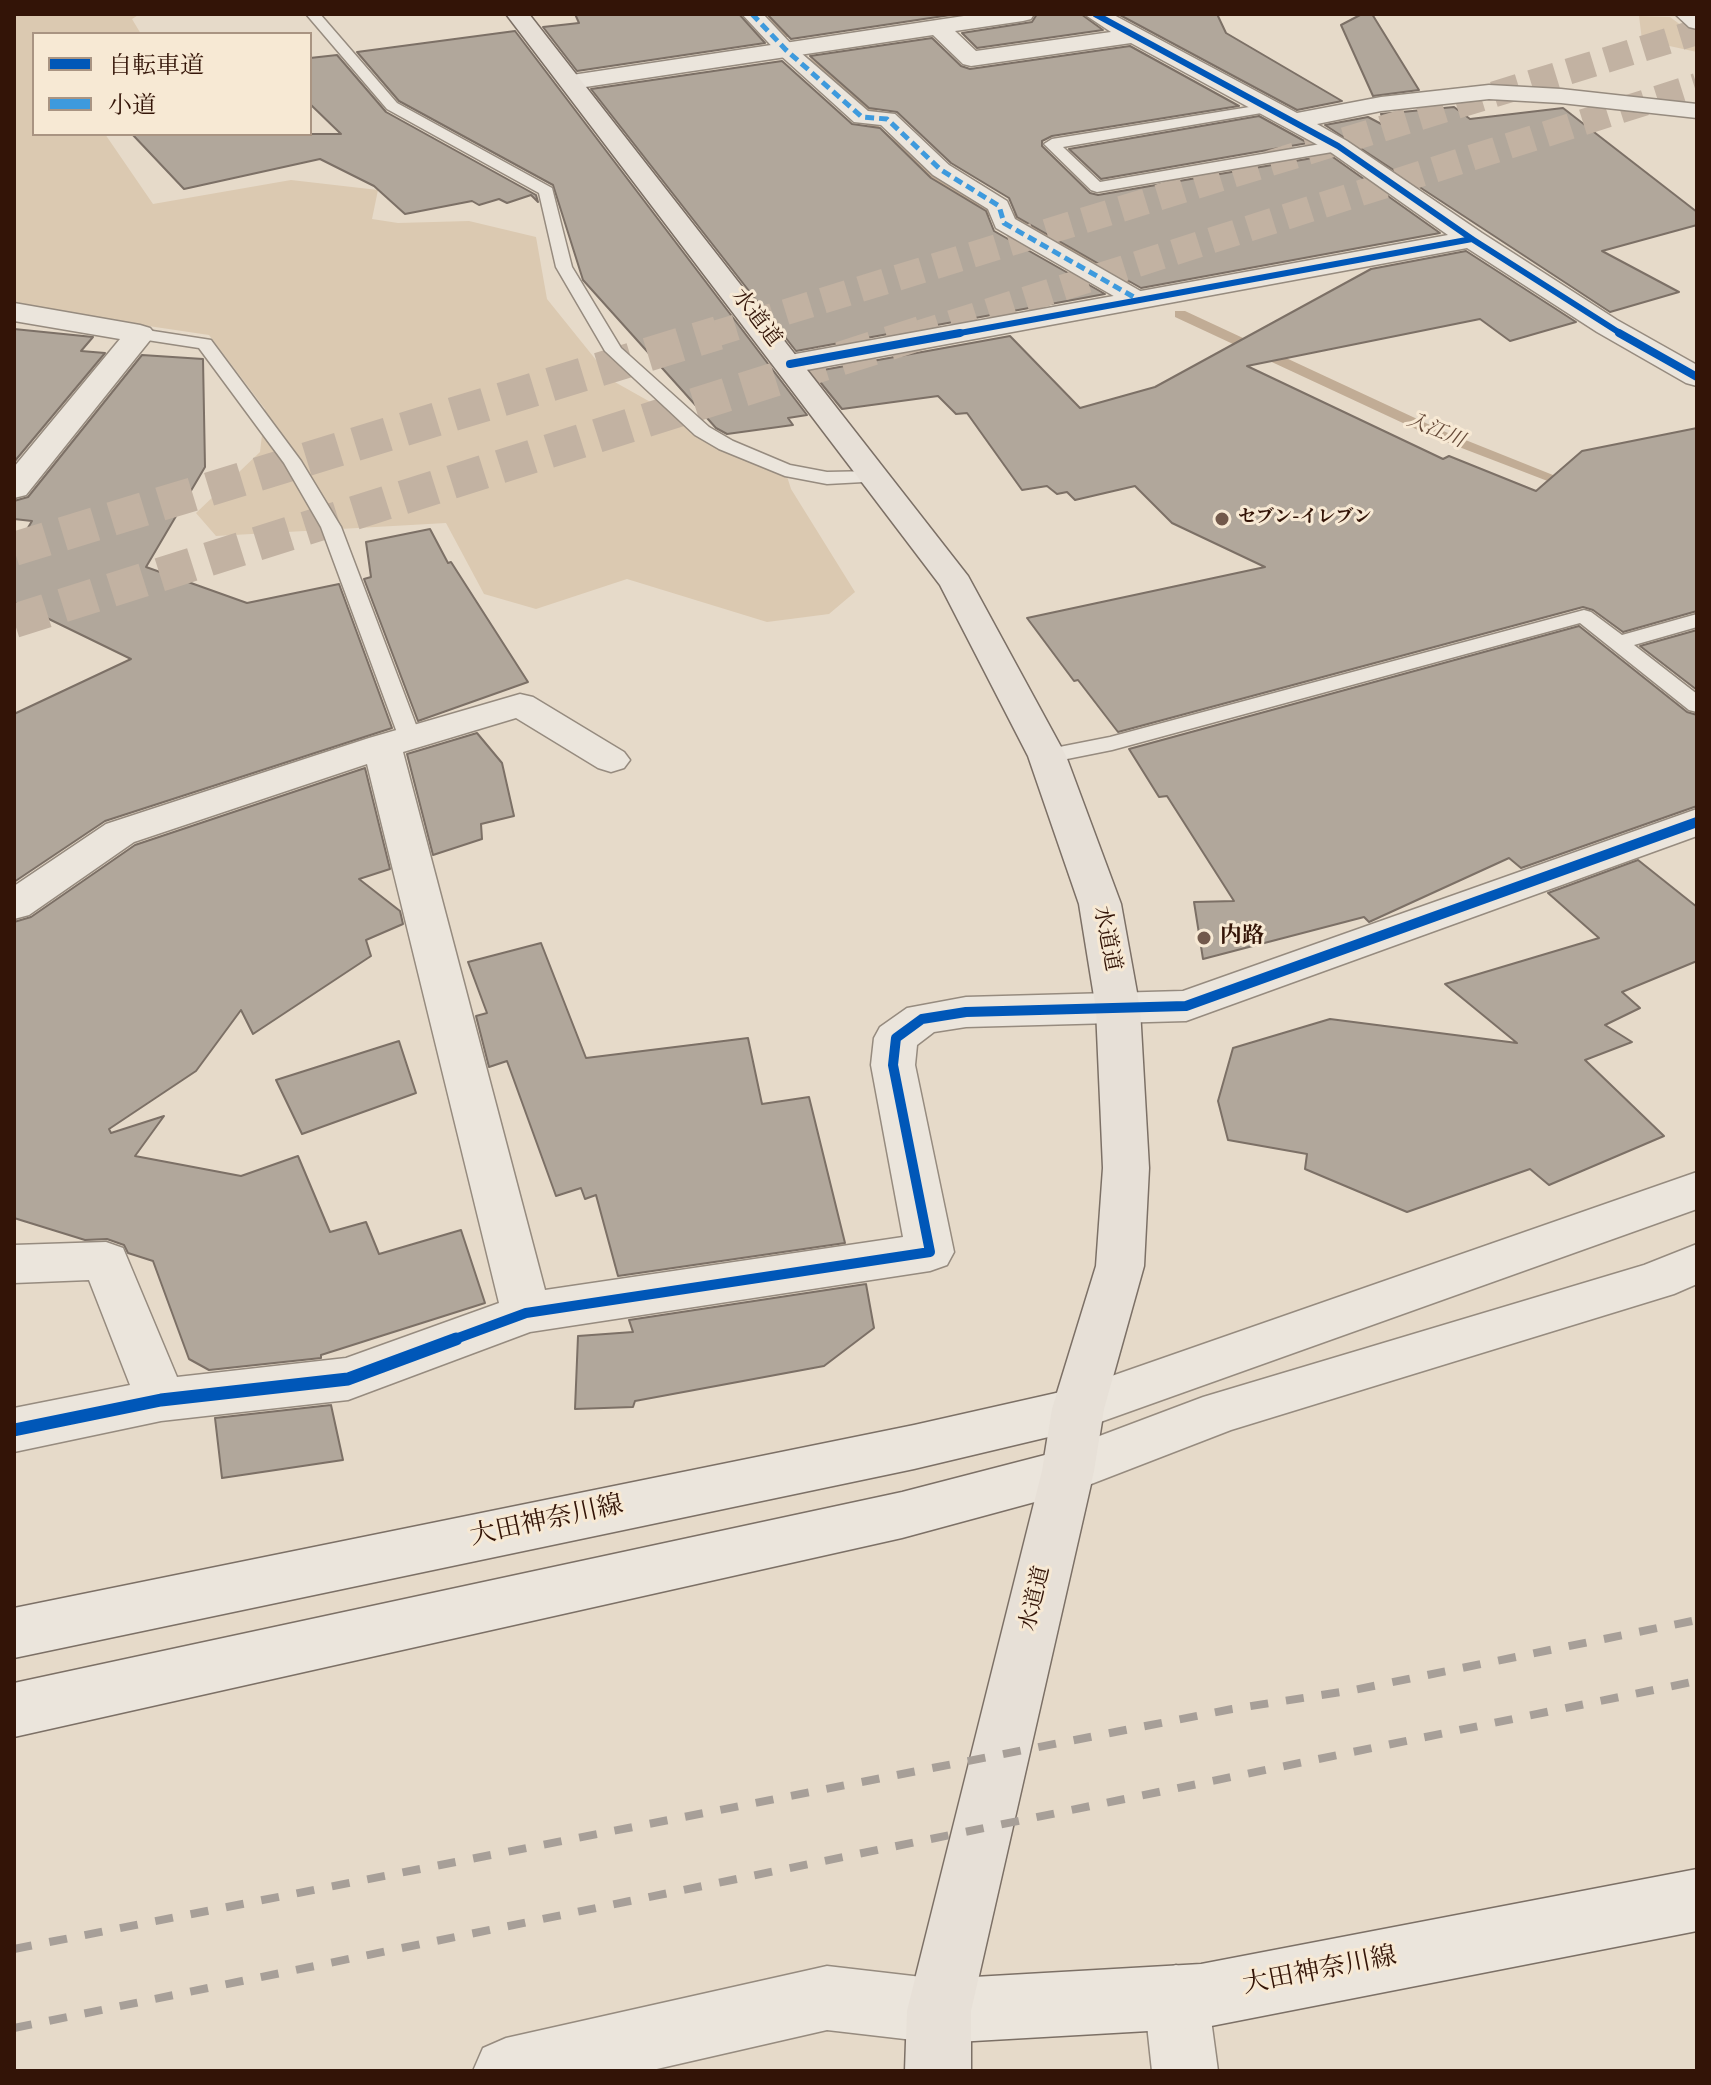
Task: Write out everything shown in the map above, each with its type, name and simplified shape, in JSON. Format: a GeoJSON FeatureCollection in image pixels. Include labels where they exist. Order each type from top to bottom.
{"type":"FeatureCollection","features":[{"type":"Feature","properties":{"kind":"main road","name":"水道道"},"geometry":{"type":"LineString","coordinates":[[517,14],[956,583],[1047,756],[1100,904],[1118,1009],[1126,1168],[1120,1266],[1078,1409],[1068,1471],[938,2041]]}},
{"type":"Feature","properties":{"kind":"street"},"geometry":{"type":"LineString","coordinates":[[752,14],[786,50],[862,117],[887,119],[941,170],[1002,214],[1140,301]]}},
{"type":"Feature","properties":{"kind":"street"},"geometry":{"type":"LineString","coordinates":[[572,82],[1023,14]]}},
{"type":"Feature","properties":{"kind":"street"},"geometry":{"type":"LineString","coordinates":[[1095,14],[1338,146],[1472,239],[1607,326],[1697,377]]}},
{"type":"Feature","properties":{"kind":"street"},"geometry":{"type":"LineString","coordinates":[[1686,14],[1697,22]]}},
{"type":"Feature","properties":{"kind":"street"},"geometry":{"type":"LineString","coordinates":[[938,27],[971,59],[1132,36]]}},
{"type":"Feature","properties":{"kind":"street"},"geometry":{"type":"LineString","coordinates":[[1296,121],[1381,104],[1489,92],[1561,96],[1697,111]]}},
{"type":"Feature","properties":{"kind":"street"},"geometry":{"type":"LineString","coordinates":[[790,364],[1472,239]]}},
{"type":"Feature","properties":{"kind":"street"},"geometry":{"type":"LineString","coordinates":[[14,312],[140,334],[14,488]]}},
{"type":"Feature","properties":{"kind":"street"},"geometry":{"type":"LineString","coordinates":[[14,905],[120,833],[396,742],[520,705],[611,760]]}},
{"type":"Feature","properties":{"kind":"street"},"geometry":{"type":"LineString","coordinates":[[396,742],[526,1313]]}},
{"type":"Feature","properties":{"kind":"street"},"geometry":{"type":"LineString","coordinates":[[14,1430],[161,1400],[348,1379],[526,1313],[930,1252],[893,1065],[896,1038],[922,1019],[966,1012],[1186,1006],[1697,822]]}},
{"type":"Feature","properties":{"kind":"street","name":"大田神奈川線"},"geometry":{"type":"LineString","coordinates":[[14,1633],[914,1447],[1078,1409],[1697,1190]]}},
{"type":"Feature","properties":{"kind":"street"},"geometry":{"type":"LineString","coordinates":[[14,1264],[106,1261],[161,1400]]}},
{"type":"Feature","properties":{"kind":"street"},"geometry":{"type":"LineString","coordinates":[[14,1710],[902,1515],[1068,1471],[1221,1412],[1657,1280],[1697,1263]]}},
{"type":"Feature","properties":{"kind":"street","name":"大田神奈川線"},"geometry":{"type":"LineString","coordinates":[[506,2071],[827,1998],[938,2041],[1176,1997],[1201,1996],[1697,1900]]}},
{"type":"Feature","properties":{"kind":"street"},"geometry":{"type":"LineString","coordinates":[[1176,1997],[1185,2071]]}},
{"type":"Feature","properties":{"kind":"lane"},"geometry":{"type":"LineString","coordinates":[[313,14],[392,106],[546,191],[564,267],[614,351],[702,431],[726,445],[785,470],[827,478],[875,477]]}},
{"type":"Feature","properties":{"kind":"lane"},"geometry":{"type":"LineString","coordinates":[[1268,108],[1052,144],[1097,187],[1338,146]]}},
{"type":"Feature","properties":{"kind":"lane"},"geometry":{"type":"LineString","coordinates":[[140,334],[205,344],[254,414],[292,461],[331,527],[396,742]]}},
{"type":"Feature","properties":{"kind":"lane"},"geometry":{"type":"LineString","coordinates":[[1047,756],[1112,743],[1584,616],[1697,705]]}},
{"type":"Feature","properties":{"kind":"lane"},"geometry":{"type":"LineString","coordinates":[[1618,643],[1697,620]]}},
{"type":"Feature","properties":{"kind":"shaded area"},"geometry":{"type":"Polygon","coordinates":[[[14,14],[140,14],[132,19],[140,32],[32,32],[32,136],[106,136],[153,204],[291,180],[378,190],[372,219],[398,223],[469,221],[536,237],[547,299],[613,381],[702,431],[785,470],[791,489],[855,592],[829,614],[767,622],[627,579],[536,609],[484,594],[446,523],[216,536],[196,513],[260,452],[265,409],[209,335],[14,306],[14,14]]]}},
{"type":"Feature","properties":{"kind":"shaded area"},"geometry":{"type":"Polygon","coordinates":[[[1639,16],[1670,17],[1697,37],[1697,52],[1642,40],[1639,16]]]}},
{"type":"Feature","properties":{"kind":"building"},"geometry":{"type":"Polygon","coordinates":[[[575,14],[739,14],[765,43],[577,71],[543,27],[579,23],[575,14]]]}},
{"type":"Feature","properties":{"kind":"building"},"geometry":{"type":"Polygon","coordinates":[[[767,14],[957,14],[791,39],[767,14]]]}},
{"type":"Feature","properties":{"kind":"building"},"geometry":{"type":"Polygon","coordinates":[[[1037,14],[1081,14],[1103,30],[977,48],[962,33],[1032,22],[1037,14]]]}},
{"type":"Feature","properties":{"kind":"building"},"geometry":{"type":"Polygon","coordinates":[[[1118,14],[1217,14],[1226,33],[1342,101],[1297,110],[1118,14]]]}},
{"type":"Feature","properties":{"kind":"building"},"geometry":{"type":"Polygon","coordinates":[[[1362,14],[1372,14],[1419,90],[1373,96],[1341,25],[1362,14]]]}},
{"type":"Feature","properties":{"kind":"building"},"geometry":{"type":"Polygon","coordinates":[[[515,31],[807,415],[788,418],[793,425],[727,434],[716,428],[583,280],[553,185],[399,101],[357,52],[515,31]]]}},
{"type":"Feature","properties":{"kind":"building"},"geometry":{"type":"Polygon","coordinates":[[[932,38],[961,66],[970,69],[1130,46],[1239,106],[1052,136],[1042,141],[1042,146],[1090,193],[1098,195],[1330,155],[1440,233],[1141,288],[1017,217],[1009,198],[951,163],[897,112],[869,108],[810,56],[932,38]]]}},
{"type":"Feature","properties":{"kind":"building"},"geometry":{"type":"Polygon","coordinates":[[[337,55],[386,112],[536,195],[538,202],[531,195],[507,203],[499,199],[479,205],[472,201],[405,214],[374,186],[320,159],[184,189],[134,136],[341,134],[312,106],[312,58],[337,55]]]}},
{"type":"Feature","properties":{"kind":"building"},"geometry":{"type":"Polygon","coordinates":[[[782,61],[852,124],[880,128],[931,178],[986,211],[994,231],[1105,294],[796,351],[591,89],[782,61]]]}},
{"type":"Feature","properties":{"kind":"building"},"geometry":{"type":"Polygon","coordinates":[[[1454,107],[1470,119],[1563,108],[1697,212],[1697,225],[1602,251],[1679,292],[1610,312],[1325,125],[1368,117],[1387,127],[1381,114],[1454,107]]]}},
{"type":"Feature","properties":{"kind":"building"},"geometry":{"type":"Polygon","coordinates":[[[1259,116],[1308,143],[1101,179],[1069,149],[1259,116]]]}},
{"type":"Feature","properties":{"kind":"building"},"geometry":{"type":"Polygon","coordinates":[[[1466,251],[1576,322],[1510,341],[1480,319],[1247,366],[1443,459],[1449,456],[1536,491],[1582,451],[1697,428],[1697,611],[1623,632],[1593,610],[1583,607],[1118,732],[1078,680],[1074,681],[1027,618],[1265,567],[1172,523],[1135,486],[1075,500],[1067,492],[1057,494],[1047,486],[1022,490],[967,413],[956,414],[938,396],[842,409],[812,372],[1010,336],[1080,408],[1155,387],[1371,269],[1466,251]]]}},
{"type":"Feature","properties":{"kind":"building"},"geometry":{"type":"Polygon","coordinates":[[[14,329],[93,337],[81,351],[105,353],[14,462],[14,329]]]}},
{"type":"Feature","properties":{"kind":"building"},"geometry":{"type":"Polygon","coordinates":[[[142,355],[203,359],[205,467],[146,567],[247,603],[339,584],[392,728],[105,821],[14,882],[14,714],[131,659],[14,602],[14,551],[32,521],[14,519],[14,501],[28,497],[142,355]]]}},
{"type":"Feature","properties":{"kind":"building"},"geometry":{"type":"Polygon","coordinates":[[[430,529],[448,563],[451,562],[528,682],[418,721],[364,579],[371,577],[366,542],[430,529]]]}},
{"type":"Feature","properties":{"kind":"building"},"geometry":{"type":"Polygon","coordinates":[[[1579,626],[1687,712],[1697,715],[1697,806],[1521,868],[1509,858],[1369,922],[1364,917],[1203,959],[1194,902],[1234,901],[1167,796],[1159,797],[1129,749],[1579,626]]]}},
{"type":"Feature","properties":{"kind":"building"},"geometry":{"type":"Polygon","coordinates":[[[1697,630],[1697,690],[1640,646],[1697,630]]]}},
{"type":"Feature","properties":{"kind":"building"},"geometry":{"type":"Polygon","coordinates":[[[477,733],[502,763],[514,816],[481,824],[482,839],[433,855],[407,754],[477,733]]]}},
{"type":"Feature","properties":{"kind":"building"},"geometry":{"type":"Polygon","coordinates":[[[365,768],[390,869],[359,879],[400,911],[403,924],[366,940],[371,956],[253,1034],[241,1010],[196,1071],[109,1129],[111,1133],[164,1116],[135,1156],[241,1176],[298,1156],[330,1232],[366,1222],[379,1254],[461,1230],[485,1303],[321,1355],[321,1358],[209,1370],[189,1359],[153,1261],[128,1253],[124,1245],[107,1239],[85,1240],[14,1218],[14,922],[31,917],[135,845],[365,768]]]}},
{"type":"Feature","properties":{"kind":"building"},"geometry":{"type":"Polygon","coordinates":[[[1638,860],[1697,907],[1697,961],[1622,992],[1640,1008],[1605,1025],[1632,1042],[1585,1060],[1664,1136],[1549,1185],[1530,1169],[1407,1212],[1305,1169],[1307,1154],[1228,1140],[1218,1101],[1233,1048],[1330,1019],[1517,1043],[1445,984],[1599,938],[1548,893],[1638,860]]]}},
{"type":"Feature","properties":{"kind":"building"},"geometry":{"type":"Polygon","coordinates":[[[541,943],[586,1058],[748,1038],[762,1104],[809,1097],[845,1243],[618,1276],[596,1195],[585,1199],[581,1188],[556,1196],[507,1061],[489,1067],[476,1016],[487,1013],[468,962],[541,943]]]}},
{"type":"Feature","properties":{"kind":"building"},"geometry":{"type":"Polygon","coordinates":[[[399,1041],[416,1093],[302,1134],[276,1080],[399,1041]]]}},
{"type":"Feature","properties":{"kind":"building"},"geometry":{"type":"Polygon","coordinates":[[[866,1284],[874,1328],[824,1366],[635,1401],[633,1407],[575,1409],[578,1336],[633,1332],[629,1320],[866,1284]]]}},
{"type":"Feature","properties":{"kind":"building"},"geometry":{"type":"Polygon","coordinates":[[[331,1405],[343,1460],[222,1478],[215,1418],[331,1405]]]}},
{"type":"Feature","properties":{"kind":"waterway","name":"入江川"},"geometry":{"type":"LineString","coordinates":[[771,14],[785,35]]}},
{"type":"Feature","properties":{"kind":"waterway","name":"入江川"},"geometry":{"type":"LineString","coordinates":[[806,60],[873,110],[873,128],[929,174],[985,212],[1026,219],[1127,282]]}},
{"type":"Feature","properties":{"kind":"waterway","name":"入江川"},"geometry":{"type":"LineString","coordinates":[[1180,314],[1438,434],[1576,487]]}},
{"type":"Feature","properties":{"kind":"tunnel"},"geometry":{"type":"LineString","coordinates":[[711,335],[1697,32]]}},
{"type":"Feature","properties":{"kind":"tunnel"},"geometry":{"type":"LineString","coordinates":[[914,335],[1697,86]]}},
{"type":"Feature","properties":{"kind":"tunnel"},"geometry":{"type":"LineString","coordinates":[[14,549],[718,333]]}},
{"type":"Feature","properties":{"kind":"tunnel"},"geometry":{"type":"LineString","coordinates":[[14,621],[921,333]]}},
{"type":"Feature","properties":{"kind":"railway"},"geometry":{"type":"LineString","coordinates":[[14,1949],[1232,1709],[1354,1690],[1697,1620]]}},
{"type":"Feature","properties":{"kind":"railway"},"geometry":{"type":"LineString","coordinates":[[14,2028],[1697,1681]]}},
{"type":"Feature","properties":{"kind":"marked path"},"geometry":{"type":"LineString","coordinates":[[752,14],[786,50],[862,117],[887,119],[941,170],[999,206],[1004,223],[1139,300]]}},
{"type":"Feature","properties":{"kind":"cycle path"},"geometry":{"type":"LineString","coordinates":[[1095,14],[1338,146],[1472,239],[1607,326],[1697,377]]}},
{"type":"Feature","properties":{"kind":"cycle path"},"geometry":{"type":"LineString","coordinates":[[790,364],[1472,239]]}},
{"type":"Feature","properties":{"kind":"cycle path"},"geometry":{"type":"LineString","coordinates":[[14,1430],[161,1400],[348,1379],[526,1313],[930,1252],[893,1065],[896,1038],[922,1019],[966,1012],[1186,1006],[1697,822]]}},
{"type":"Feature","properties":{"kind":"place","name":"セブン-イレブン"},"geometry":{"type":"Point","coordinates":[1222,519]}},
{"type":"Feature","properties":{"kind":"place","name":"内路"},"geometry":{"type":"Point","coordinates":[1204,938]}}]}
